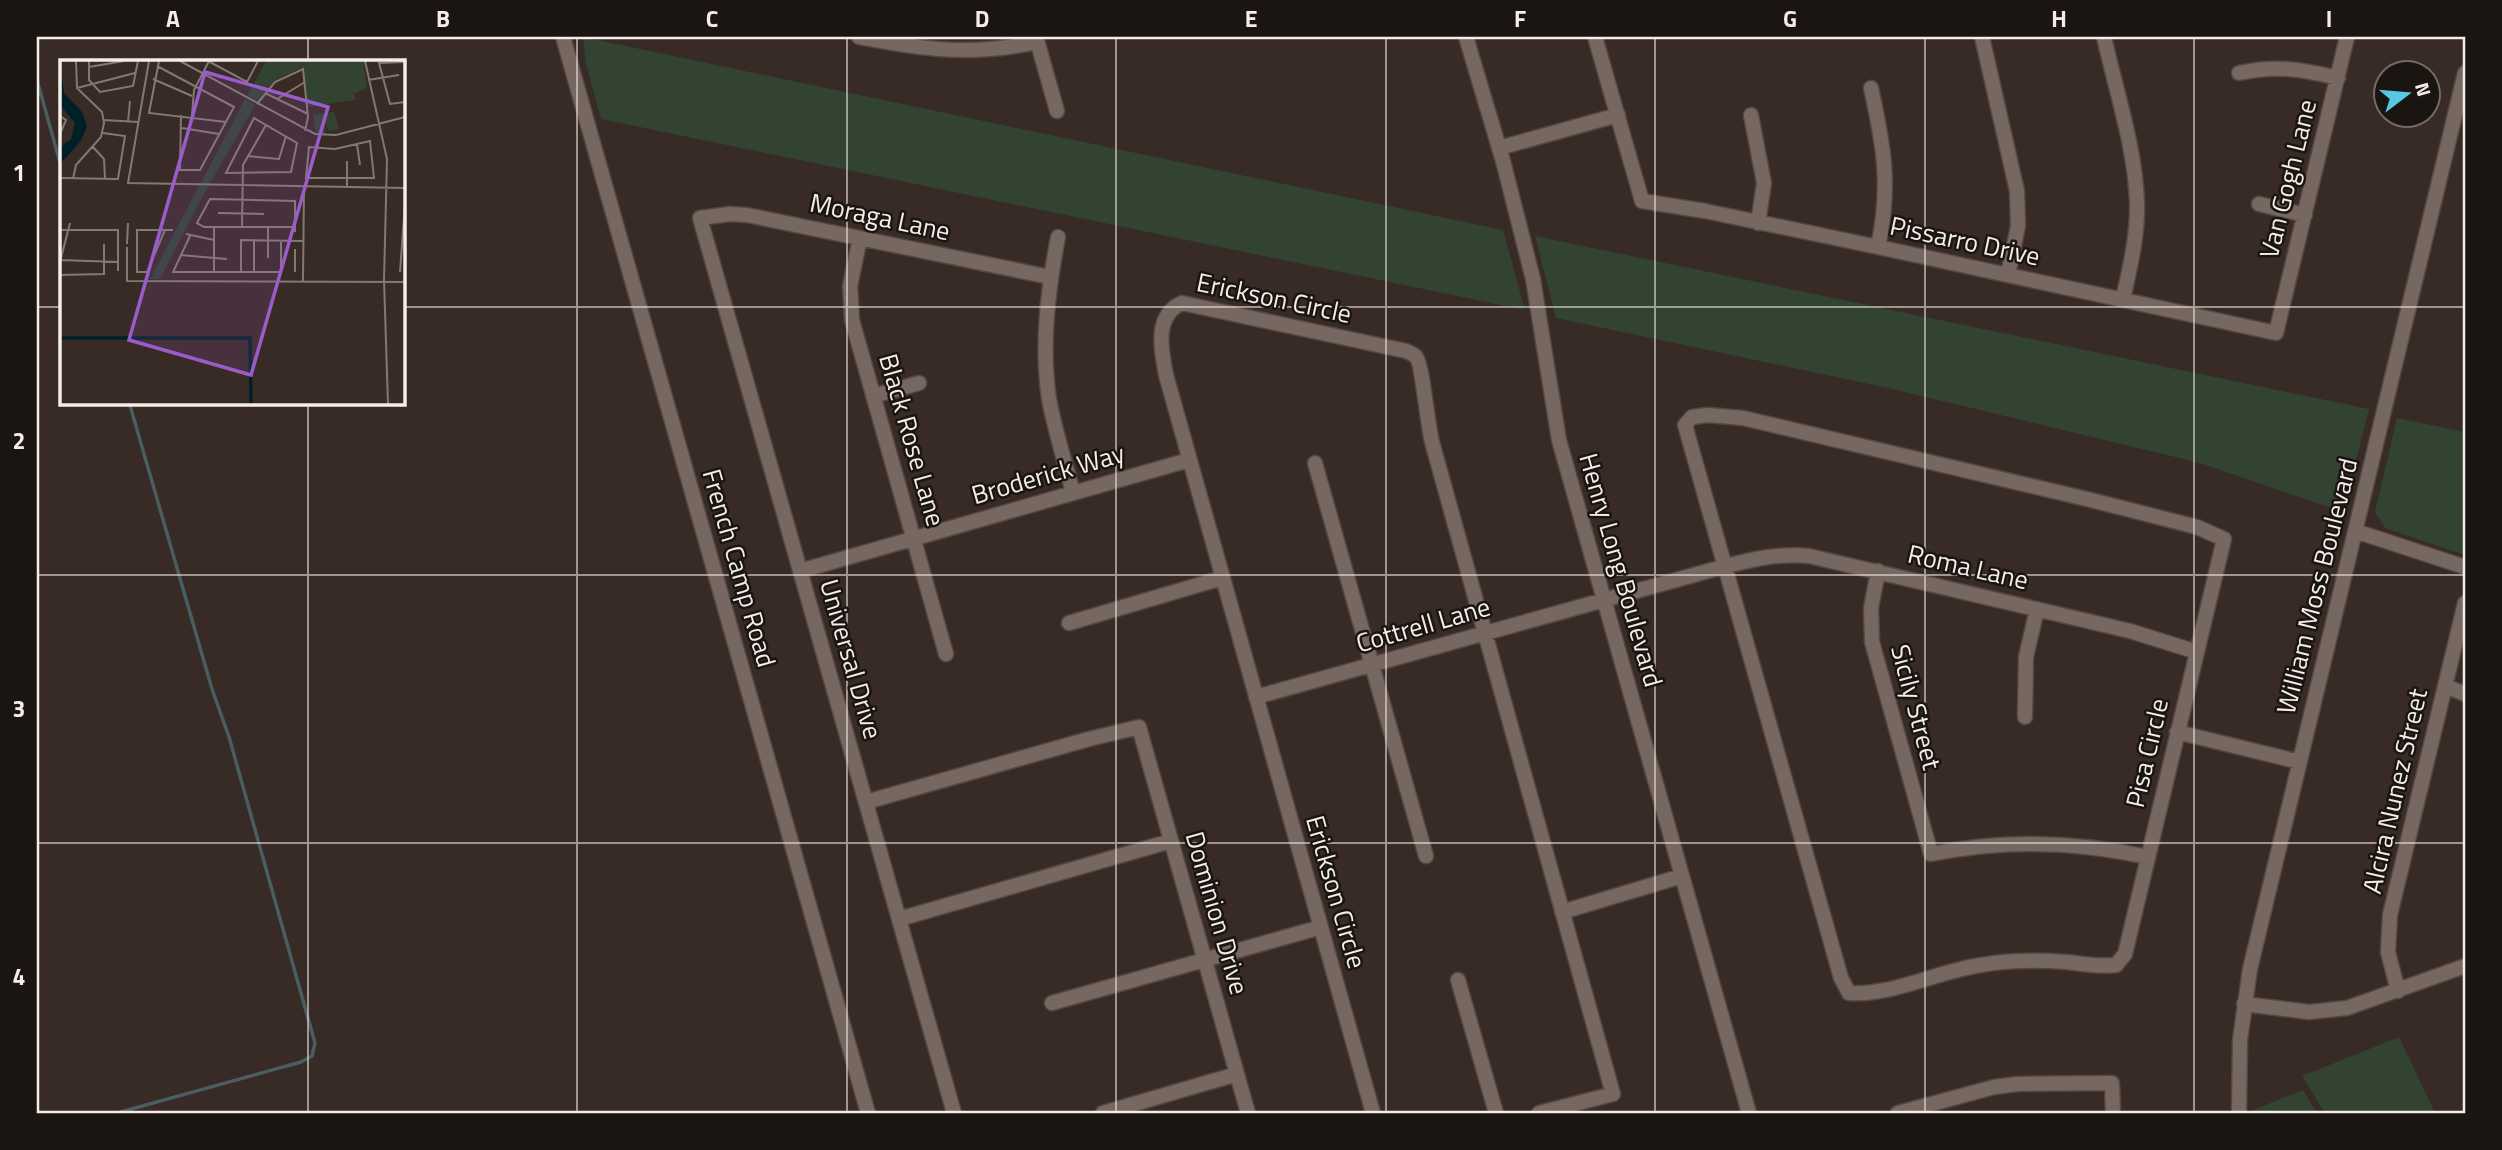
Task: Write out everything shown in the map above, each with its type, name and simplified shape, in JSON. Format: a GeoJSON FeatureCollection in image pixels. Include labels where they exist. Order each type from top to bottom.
{"type":"FeatureCollection","features":[{"type":"Feature","properties":{"kind":"street","name":"French Camp Road"},"geometry":{"type":"LineString","coordinates":[[563,37],[868,1113]]}},
{"type":"Feature","properties":{"kind":"street"},"geometry":{"type":"LineString","coordinates":[[859,37],[924,49],[952,51],[1009,48],[1037,39],[1057,111]]}},
{"type":"Feature","properties":{"kind":"street","name":"Henry Long Boulevard"},"geometry":{"type":"LineString","coordinates":[[1466,37],[1499,148],[1539,307],[1559,440],[1749,1113]]}},
{"type":"Feature","properties":{"kind":"street"},"geometry":{"type":"LineString","coordinates":[[1499,148],[1618,115],[1595,37]]}},
{"type":"Feature","properties":{"kind":"street"},"geometry":{"type":"LineString","coordinates":[[1982,37],[2017,191],[2018,226],[2008,275]]}},
{"type":"Feature","properties":{"kind":"street"},"geometry":{"type":"LineString","coordinates":[[2104,37],[2131,158],[2137,203],[2134,247],[2123,299]]}},
{"type":"Feature","properties":{"kind":"street","name":"Van Gogh Lane"},"geometry":{"type":"LineString","coordinates":[[2276,333],[2347,37]]}},
{"type":"Feature","properties":{"kind":"street"},"geometry":{"type":"LineString","coordinates":[[2239,73],[2280,67],[2338,78]]}},
{"type":"Feature","properties":{"kind":"street","name":"William Moss Boulevard"},"geometry":{"type":"LineString","coordinates":[[2239,1113],[2238,1070],[2244,1004],[2465,73]]}},
{"type":"Feature","properties":{"kind":"street"},"geometry":{"type":"LineString","coordinates":[[1871,88],[1884,147],[1886,172],[1884,220],[1878,247]]}},
{"type":"Feature","properties":{"kind":"street","name":"Pissarro Drive"},"geometry":{"type":"LineString","coordinates":[[1618,115],[1642,201],[1878,247],[2276,333]]}},
{"type":"Feature","properties":{"kind":"street"},"geometry":{"type":"LineString","coordinates":[[1751,115],[1764,184],[1758,223]]}},
{"type":"Feature","properties":{"kind":"street"},"geometry":{"type":"LineString","coordinates":[[2259,204],[2305,215]]}},
{"type":"Feature","properties":{"kind":"street","name":"Moraga Lane"},"geometry":{"type":"LineString","coordinates":[[700,218],[747,215],[1050,276]]}},
{"type":"Feature","properties":{"kind":"street","name":"Universal Drive"},"geometry":{"type":"LineString","coordinates":[[700,218],[954,1113]]}},
{"type":"Feature","properties":{"kind":"street"},"geometry":{"type":"LineString","coordinates":[[1058,237],[1050,276],[1046,338],[1049,397],[1073,493]]}},
{"type":"Feature","properties":{"kind":"street","name":"Black Rose Lane"},"geometry":{"type":"LineString","coordinates":[[860,238],[850,286],[852,320],[946,654]]}},
{"type":"Feature","properties":{"kind":"street","name":"Erickson Circle"},"geometry":{"type":"LineString","coordinates":[[1373,1113],[1189,460],[1162,355],[1167,313],[1182,303],[1406,351],[1417,357],[1421,367],[1424,403],[1432,442],[1613,1094],[1539,1113]]}},
{"type":"Feature","properties":{"kind":"street"},"geometry":{"type":"LineString","coordinates":[[873,396],[919,383]]}},
{"type":"Feature","properties":{"kind":"street","name":"Pisa Circle"},"geometry":{"type":"LineString","coordinates":[[1708,415],[1743,418],[2091,500],[2197,527],[2224,539],[2125,954],[2116,965],[2099,967],[2041,961],[1981,964],[1950,970],[1867,995],[1849,993],[1841,978],[1726,566],[1685,425],[1692,417],[1708,415]]}},
{"type":"Feature","properties":{"kind":"street","name":"Broderick Way"},"geometry":{"type":"LineString","coordinates":[[800,570],[1189,460]]}},
{"type":"Feature","properties":{"kind":"street"},"geometry":{"type":"LineString","coordinates":[[1315,463],[1426,856]]}},
{"type":"Feature","properties":{"kind":"street"},"geometry":{"type":"LineString","coordinates":[[2355,531],[2465,567]]}},
{"type":"Feature","properties":{"kind":"street","name":"Roma Lane"},"geometry":{"type":"LineString","coordinates":[[1726,566],[1761,557],[1793,554],[1878,571],[2130,631],[2197,652]]}},
{"type":"Feature","properties":{"kind":"street"},"geometry":{"type":"LineString","coordinates":[[1604,599],[1726,566]]}},
{"type":"Feature","properties":{"kind":"street","name":"Sicily Street"},"geometry":{"type":"LineString","coordinates":[[1878,571],[1871,608],[1872,642],[1931,854],[1979,846],[2049,843],[2084,845],[2148,857]]}},
{"type":"Feature","properties":{"kind":"street"},"geometry":{"type":"LineString","coordinates":[[1069,623],[1222,578]]}},
{"type":"Feature","properties":{"kind":"street","name":"Cottrell Lane"},"geometry":{"type":"LineString","coordinates":[[1256,697],[1604,599]]}},
{"type":"Feature","properties":{"kind":"street","name":"Alcira Nunez Street"},"geometry":{"type":"LineString","coordinates":[[2398,991],[2388,951],[2390,915],[2465,603]]}},
{"type":"Feature","properties":{"kind":"street"},"geometry":{"type":"LineString","coordinates":[[2025,717],[2026,657],[2037,609]]}},
{"type":"Feature","properties":{"kind":"street"},"geometry":{"type":"LineString","coordinates":[[2445,687],[2465,694]]}},
{"type":"Feature","properties":{"kind":"street","name":"Dominion Drive"},"geometry":{"type":"LineString","coordinates":[[866,802],[1139,727],[1248,1113]]}},
{"type":"Feature","properties":{"kind":"street"},"geometry":{"type":"LineString","coordinates":[[2177,732],[2300,762]]}},
{"type":"Feature","properties":{"kind":"street"},"geometry":{"type":"LineString","coordinates":[[899,919],[1171,841]]}},
{"type":"Feature","properties":{"kind":"street"},"geometry":{"type":"LineString","coordinates":[[1562,912],[1682,876]]}},
{"type":"Feature","properties":{"kind":"street"},"geometry":{"type":"LineString","coordinates":[[1052,1003],[1321,927]]}},
{"type":"Feature","properties":{"kind":"street"},"geometry":{"type":"LineString","coordinates":[[2244,1004],[2288,1011],[2329,1011],[2369,1002],[2465,966]]}},
{"type":"Feature","properties":{"kind":"street"},"geometry":{"type":"LineString","coordinates":[[1458,980],[1496,1113]]}},
{"type":"Feature","properties":{"kind":"street"},"geometry":{"type":"LineString","coordinates":[[1103,1113],[1237,1074]]}},
{"type":"Feature","properties":{"kind":"street"},"geometry":{"type":"LineString","coordinates":[[1898,1113],[1994,1087],[2018,1084],[2112,1083],[2113,1113]]}},
{"type":"Feature","properties":{"kind":"green space"},"geometry":{"type":"Polygon","coordinates":[[[583,37],[1503,230],[1525,310],[601,119],[586,64],[583,37]]]}},
{"type":"Feature","properties":{"kind":"green space"},"geometry":{"type":"Polygon","coordinates":[[[1535,236],[2369,409],[2343,512],[2200,463],[1888,388],[1556,318],[1535,236]]]}},
{"type":"Feature","properties":{"kind":"green space"},"geometry":{"type":"Polygon","coordinates":[[[2397,418],[2465,432],[2465,555],[2385,528],[2375,512],[2397,418]]]}},
{"type":"Feature","properties":{"kind":"green space"},"geometry":{"type":"Polygon","coordinates":[[[2399,1037],[2435,1113],[2325,1113],[2302,1076],[2399,1037]]]}},
{"type":"Feature","properties":{"kind":"green space"},"geometry":{"type":"Polygon","coordinates":[[[2303,1090],[2317,1113],[2253,1113],[2253,1110],[2303,1090]]]}},
{"type":"Feature","properties":{"kind":"waterway"},"geometry":{"type":"LineString","coordinates":[[37,80],[60,162]]}},
{"type":"Feature","properties":{"kind":"waterway"},"geometry":{"type":"LineString","coordinates":[[117,1113],[301,1062],[312,1056],[315,1043],[229,737],[212,689],[130,404]]}}]}
